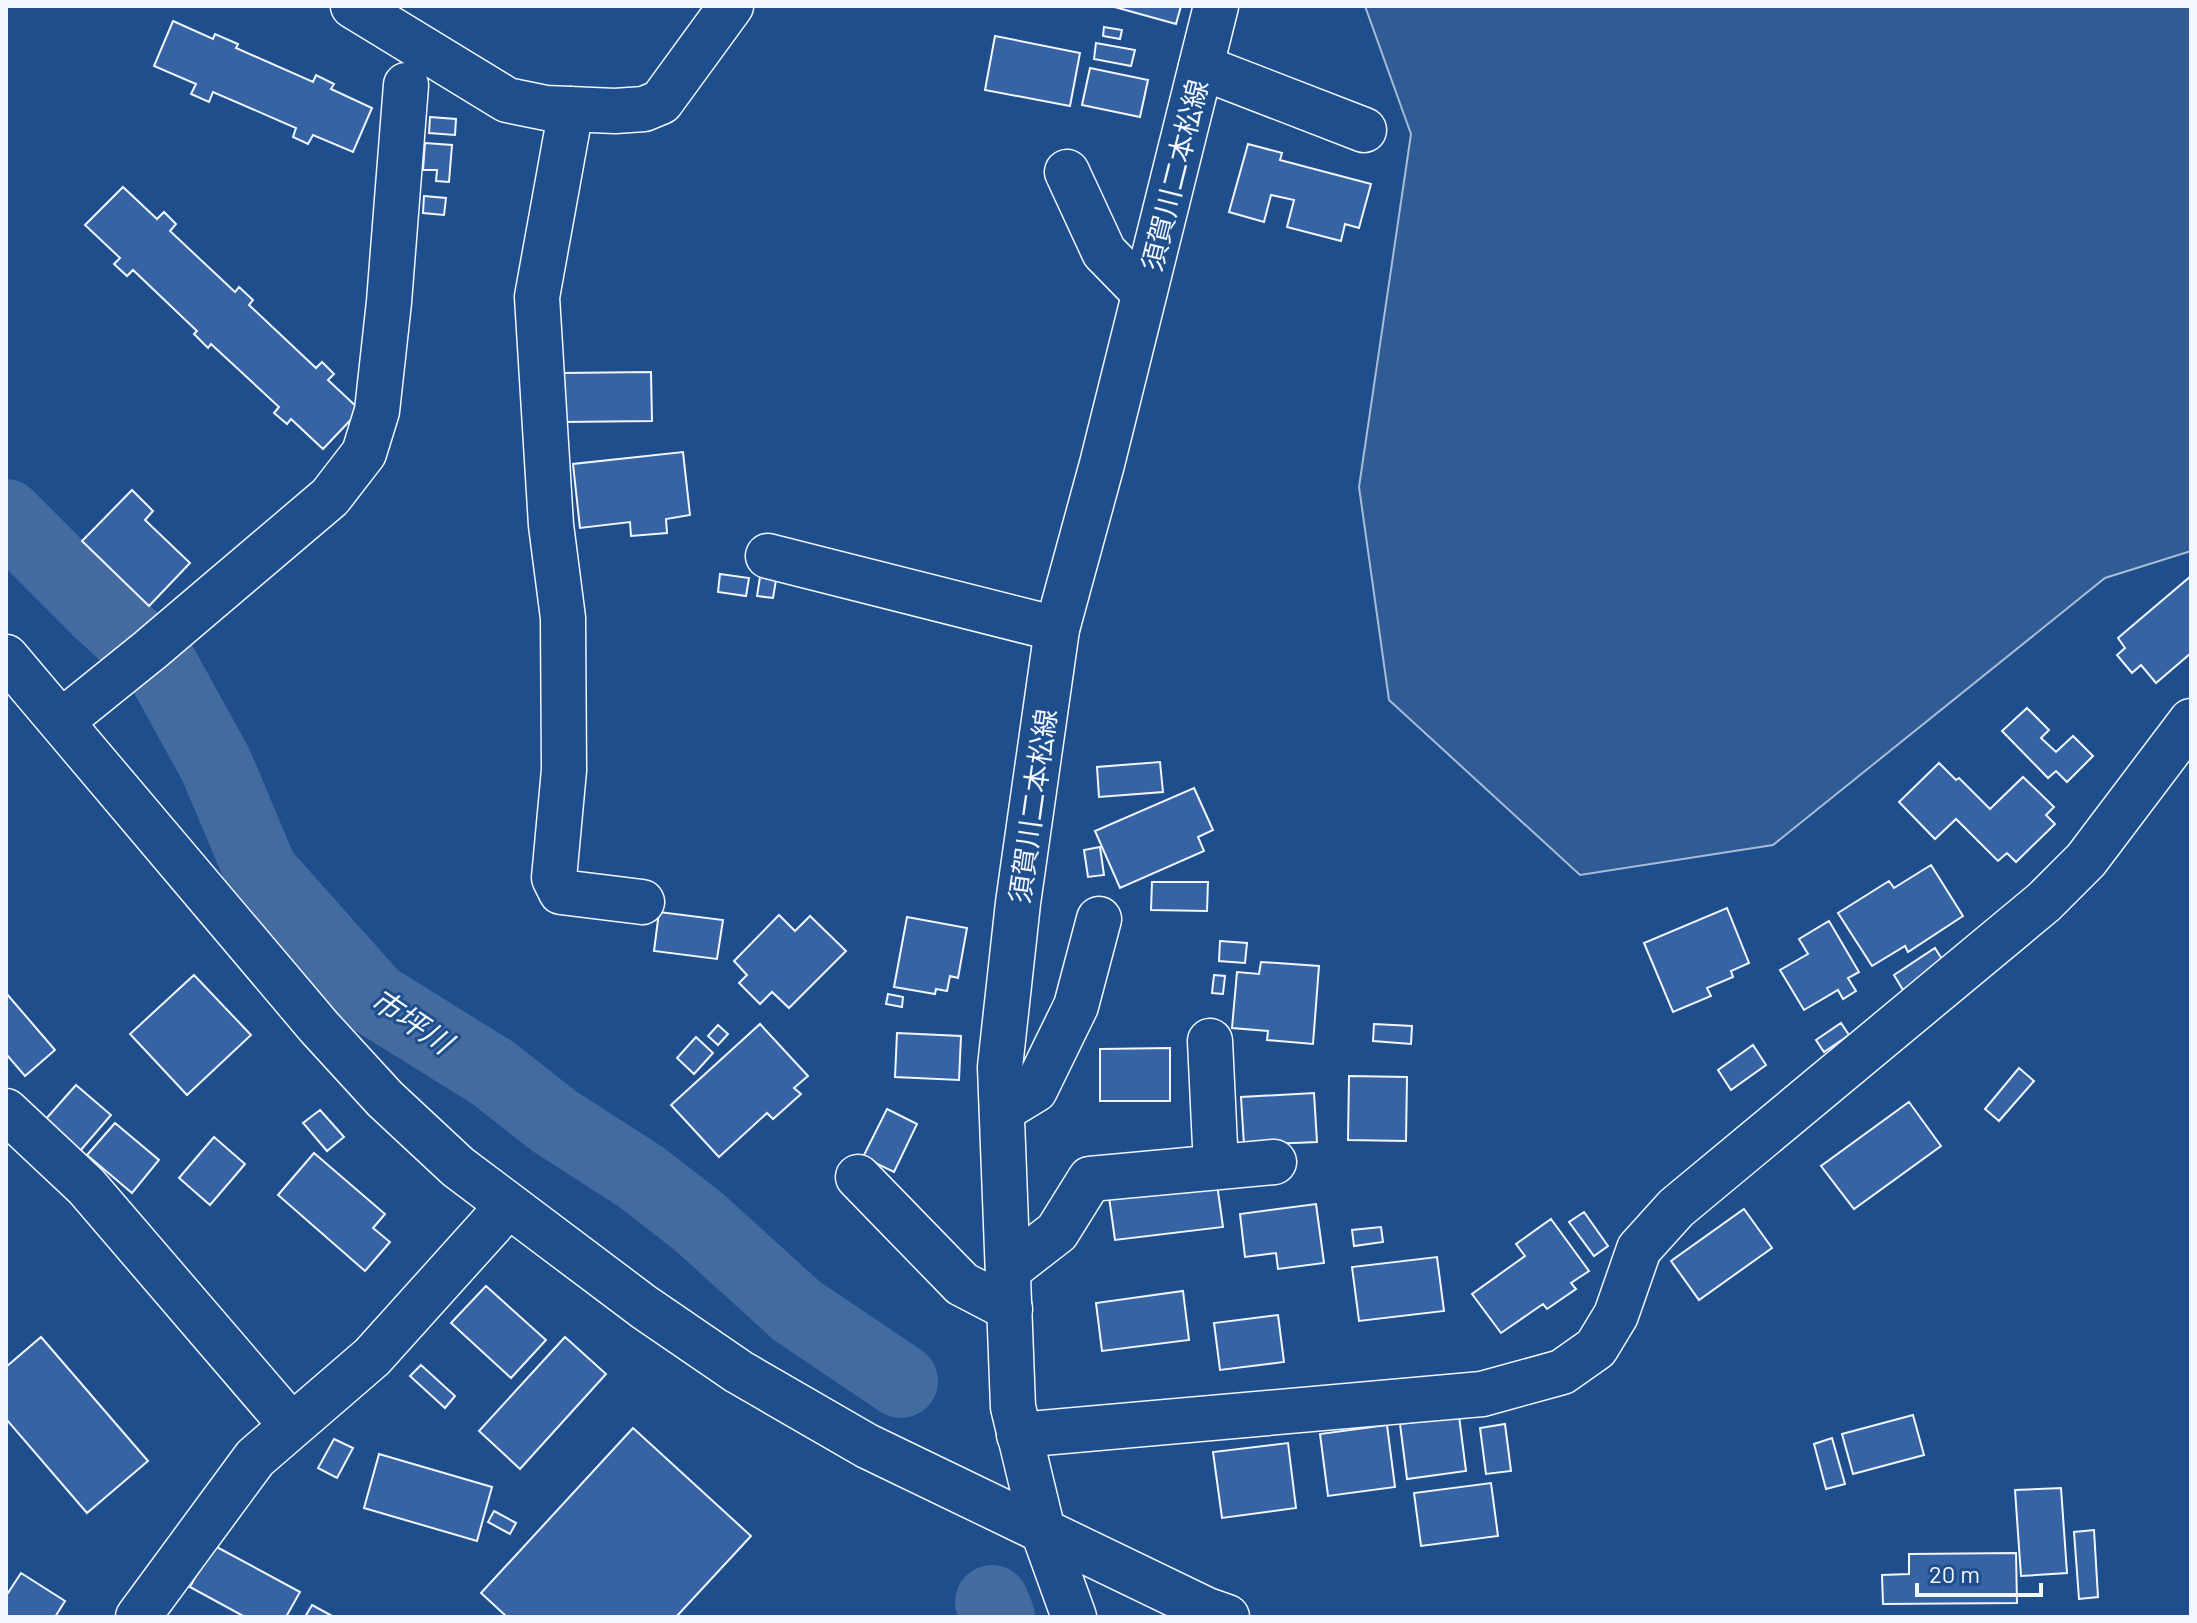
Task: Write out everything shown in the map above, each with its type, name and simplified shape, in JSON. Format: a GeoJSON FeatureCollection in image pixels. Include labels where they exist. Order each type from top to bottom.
{"type":"FeatureCollection","features":[{"type":"Feature","properties":{"kind":"street"},"geometry":{"type":"LineString","coordinates":[[353,6],[507,100],[546,108],[571,109],[644,109],[661,102],[731,6]]}},
{"type":"Feature","properties":{"kind":"street","name":"須賀川二本松線"},"geometry":{"type":"LineString","coordinates":[[1074,1617],[1043,1531],[1013,1407],[1000,1067],[1018,903],[1057,629],[1216,6]]}},
{"type":"Feature","properties":{"kind":"street"},"geometry":{"type":"LineString","coordinates":[[1201,67],[1364,130]]}},
{"type":"Feature","properties":{"kind":"street"},"geometry":{"type":"LineString","coordinates":[[62,721],[330,497],[364,453],[377,411],[406,85]]}},
{"type":"Feature","properties":{"kind":"street"},"geometry":{"type":"LineString","coordinates":[[571,109],[537,297],[551,525],[563,618],[564,770],[554,878],[561,892],[642,902]]}},
{"type":"Feature","properties":{"kind":"street"},"geometry":{"type":"LineString","coordinates":[[1067,172],[1104,252],[1144,293]]}},
{"type":"Feature","properties":{"kind":"street"},"geometry":{"type":"LineString","coordinates":[[768,556],[1057,629]]}},
{"type":"Feature","properties":{"kind":"street"},"geometry":{"type":"LineString","coordinates":[[6,657],[319,1027],[385,1099],[458,1167],[644,1307],[739,1372],[867,1446],[1227,1617]]}},
{"type":"Feature","properties":{"kind":"street"},"geometry":{"type":"LineString","coordinates":[[1019,1435],[1482,1394],[1562,1372],[1596,1348],[1616,1315],[1639,1249],[1676,1208],[2044,902],[2086,860],[2191,721]]}},
{"type":"Feature","properties":{"kind":"street"},"geometry":{"type":"LineString","coordinates":[[1002,1110],[1035,1090],[1076,1006],[1099,919]]}},
{"type":"Feature","properties":{"kind":"street"},"geometry":{"type":"LineString","coordinates":[[1210,1041],[1216,1167]]}},
{"type":"Feature","properties":{"kind":"street"},"geometry":{"type":"LineString","coordinates":[[6,1111],[86,1186],[292,1426]]}},
{"type":"Feature","properties":{"kind":"street"},"geometry":{"type":"LineString","coordinates":[[858,1177],[962,1284],[1009,1290],[1057,1232],[1090,1179],[1274,1162]]}},
{"type":"Feature","properties":{"kind":"street"},"geometry":{"type":"LineString","coordinates":[[138,1617],[255,1458],[372,1357],[508,1206]]}},
{"type":"Feature","properties":{"kind":"shaded area"},"geometry":{"type":"Polygon","coordinates":[[[1365,6],[2191,6],[2191,551],[2105,578],[1773,845],[1580,875],[1389,700],[1359,487],[1411,134],[1365,6]]]}},
{"type":"Feature","properties":{"kind":"building"},"geometry":{"type":"Polygon","coordinates":[[[1111,6],[1181,6],[1176,24],[1111,6]]]}},
{"type":"Feature","properties":{"kind":"building"},"geometry":{"type":"Polygon","coordinates":[[[173,21],[213,39],[215,34],[238,44],[236,48],[313,82],[316,75],[334,84],[331,89],[372,108],[353,152],[313,135],[308,144],[293,137],[296,128],[213,92],[209,102],[191,94],[196,84],[154,66],[173,21]]]}},
{"type":"Feature","properties":{"kind":"building"},"geometry":{"type":"Polygon","coordinates":[[[1104,27],[1122,30],[1120,39],[1103,36],[1104,27]]]}},
{"type":"Feature","properties":{"kind":"building"},"geometry":{"type":"Polygon","coordinates":[[[995,36],[1080,53],[1070,106],[985,90],[995,36]]]}},
{"type":"Feature","properties":{"kind":"building"},"geometry":{"type":"Polygon","coordinates":[[[1096,43],[1135,50],[1131,66],[1094,59],[1096,43]]]}},
{"type":"Feature","properties":{"kind":"building"},"geometry":{"type":"Polygon","coordinates":[[[1090,68],[1148,80],[1140,117],[1082,105],[1090,68]]]}},
{"type":"Feature","properties":{"kind":"building"},"geometry":{"type":"Polygon","coordinates":[[[430,117],[456,119],[455,135],[429,133],[430,117]]]}},
{"type":"Feature","properties":{"kind":"building"},"geometry":{"type":"Polygon","coordinates":[[[425,143],[452,145],[449,182],[436,181],[437,170],[423,170],[425,143]]]}},
{"type":"Feature","properties":{"kind":"building"},"geometry":{"type":"Polygon","coordinates":[[[1248,144],[1282,153],[1280,160],[1371,184],[1359,228],[1345,224],[1341,241],[1287,227],[1294,200],[1271,195],[1264,222],[1229,212],[1248,144]]]}},
{"type":"Feature","properties":{"kind":"building"},"geometry":{"type":"Polygon","coordinates":[[[123,187],[157,219],[164,212],[176,224],[170,231],[235,292],[239,287],[253,300],[249,305],[316,368],[322,362],[334,374],[328,380],[360,410],[323,449],[291,419],[287,424],[274,413],[279,407],[211,344],[208,348],[194,334],[197,331],[133,270],[127,276],[114,264],[120,258],[85,225],[123,187]]]}},
{"type":"Feature","properties":{"kind":"building"},"geometry":{"type":"Polygon","coordinates":[[[424,196],[446,198],[444,215],[423,213],[424,196]]]}},
{"type":"Feature","properties":{"kind":"building"},"geometry":{"type":"Polygon","coordinates":[[[651,372],[652,421],[563,422],[562,373],[651,372]]]}},
{"type":"Feature","properties":{"kind":"building"},"geometry":{"type":"Polygon","coordinates":[[[683,452],[690,515],[666,519],[667,533],[631,536],[630,522],[580,528],[573,464],[683,452]]]}},
{"type":"Feature","properties":{"kind":"building"},"geometry":{"type":"Polygon","coordinates":[[[132,490],[153,511],[145,520],[190,563],[149,606],[82,541],[132,490]]]}},
{"type":"Feature","properties":{"kind":"building"},"geometry":{"type":"Polygon","coordinates":[[[720,574],[749,578],[746,596],[718,592],[720,574]]]}},
{"type":"Feature","properties":{"kind":"building"},"geometry":{"type":"Polygon","coordinates":[[[2191,576],[2191,653],[2156,683],[2141,665],[2132,673],[2117,655],[2125,648],[2118,638],[2191,576]]]}},
{"type":"Feature","properties":{"kind":"building"},"geometry":{"type":"Polygon","coordinates":[[[760,577],[776,580],[773,598],[757,596],[760,577]]]}},
{"type":"Feature","properties":{"kind":"building"},"geometry":{"type":"Polygon","coordinates":[[[2027,708],[2049,730],[2041,738],[2056,752],[2073,736],[2093,756],[2067,782],[2056,771],[2048,778],[2002,731],[2027,708]]]}},
{"type":"Feature","properties":{"kind":"building"},"geometry":{"type":"Polygon","coordinates":[[[1160,762],[1163,792],[1099,797],[1097,767],[1160,762]]]}},
{"type":"Feature","properties":{"kind":"building"},"geometry":{"type":"Polygon","coordinates":[[[1939,763],[1990,809],[2023,777],[2054,807],[2046,815],[2055,824],[2016,862],[2007,853],[1998,861],[1956,819],[1935,839],[1899,802],[1939,763]]]}},
{"type":"Feature","properties":{"kind":"building"},"geometry":{"type":"Polygon","coordinates":[[[1194,788],[1213,830],[1198,837],[1204,851],[1120,888],[1095,831],[1194,788]]]}},
{"type":"Feature","properties":{"kind":"building"},"geometry":{"type":"Polygon","coordinates":[[[1100,847],[1104,875],[1088,877],[1084,850],[1100,847]]]}},
{"type":"Feature","properties":{"kind":"building"},"geometry":{"type":"Polygon","coordinates":[[[1931,865],[1963,916],[1908,952],[1905,946],[1872,966],[1838,913],[1889,881],[1894,888],[1931,865]]]}},
{"type":"Feature","properties":{"kind":"building"},"geometry":{"type":"Polygon","coordinates":[[[1152,882],[1208,882],[1207,911],[1151,910],[1152,882]]]}},
{"type":"Feature","properties":{"kind":"building"},"geometry":{"type":"Polygon","coordinates":[[[1727,908],[1749,963],[1731,971],[1733,977],[1707,988],[1711,996],[1673,1012],[1644,943],[1727,908]]]}},
{"type":"Feature","properties":{"kind":"building"},"geometry":{"type":"Polygon","coordinates":[[[659,912],[723,920],[717,959],[654,951],[659,912]]]}},
{"type":"Feature","properties":{"kind":"building"},"geometry":{"type":"Polygon","coordinates":[[[779,915],[795,931],[810,916],[846,951],[789,1008],[772,992],[760,1004],[739,983],[747,975],[734,961],[779,915]]]}},
{"type":"Feature","properties":{"kind":"building"},"geometry":{"type":"Polygon","coordinates":[[[907,917],[967,928],[958,978],[950,976],[947,991],[936,989],[935,994],[894,987],[907,917]]]}},
{"type":"Feature","properties":{"kind":"building"},"geometry":{"type":"Polygon","coordinates":[[[1829,921],[1859,972],[1848,978],[1856,991],[1843,999],[1838,990],[1804,1010],[1780,970],[1808,954],[1799,939],[1829,921]]]}},
{"type":"Feature","properties":{"kind":"building"},"geometry":{"type":"Polygon","coordinates":[[[1220,941],[1247,943],[1245,963],[1219,961],[1220,941]]]}},
{"type":"Feature","properties":{"kind":"building"},"geometry":{"type":"Polygon","coordinates":[[[1935,948],[1945,964],[1903,990],[1894,975],[1935,948]]]}},
{"type":"Feature","properties":{"kind":"building"},"geometry":{"type":"Polygon","coordinates":[[[1261,962],[1319,966],[1313,1044],[1267,1040],[1268,1031],[1232,1028],[1237,972],[1259,974],[1261,962]]]}},
{"type":"Feature","properties":{"kind":"building"},"geometry":{"type":"Polygon","coordinates":[[[194,975],[251,1035],[187,1095],[130,1034],[194,975]]]}},
{"type":"Feature","properties":{"kind":"building"},"geometry":{"type":"Polygon","coordinates":[[[1214,975],[1225,976],[1223,994],[1212,993],[1214,975]]]}},
{"type":"Feature","properties":{"kind":"building"},"geometry":{"type":"Polygon","coordinates":[[[6,993],[55,1050],[25,1076],[6,1054],[6,993]]]}},
{"type":"Feature","properties":{"kind":"building"},"geometry":{"type":"Polygon","coordinates":[[[888,994],[903,997],[902,1007],[886,1004],[888,994]]]}},
{"type":"Feature","properties":{"kind":"building"},"geometry":{"type":"Polygon","coordinates":[[[1841,1023],[1849,1035],[1824,1052],[1816,1040],[1841,1023]]]}},
{"type":"Feature","properties":{"kind":"building"},"geometry":{"type":"Polygon","coordinates":[[[760,1024],[808,1076],[794,1088],[801,1094],[773,1119],[767,1113],[719,1157],[671,1105],[760,1024]]]}},
{"type":"Feature","properties":{"kind":"building"},"geometry":{"type":"Polygon","coordinates":[[[1374,1024],[1412,1026],[1411,1044],[1373,1041],[1374,1024]]]}},
{"type":"Feature","properties":{"kind":"building"},"geometry":{"type":"Polygon","coordinates":[[[718,1025],[728,1034],[718,1045],[708,1036],[718,1025]]]}},
{"type":"Feature","properties":{"kind":"building"},"geometry":{"type":"Polygon","coordinates":[[[897,1033],[961,1036],[959,1080],[895,1077],[897,1033]]]}},
{"type":"Feature","properties":{"kind":"building"},"geometry":{"type":"Polygon","coordinates":[[[696,1037],[713,1053],[694,1074],[677,1058],[696,1037]]]}},
{"type":"Feature","properties":{"kind":"building"},"geometry":{"type":"Polygon","coordinates":[[[1753,1045],[1766,1065],[1731,1090],[1718,1070],[1753,1045]]]}},
{"type":"Feature","properties":{"kind":"building"},"geometry":{"type":"Polygon","coordinates":[[[1170,1048],[1170,1101],[1100,1101],[1100,1049],[1170,1048]]]}},
{"type":"Feature","properties":{"kind":"building"},"geometry":{"type":"Polygon","coordinates":[[[2019,1068],[2034,1081],[1999,1121],[1985,1109],[2019,1068]]]}},
{"type":"Feature","properties":{"kind":"building"},"geometry":{"type":"Polygon","coordinates":[[[1349,1076],[1407,1077],[1406,1141],[1348,1140],[1349,1076]]]}},
{"type":"Feature","properties":{"kind":"building"},"geometry":{"type":"Polygon","coordinates":[[[76,1085],[111,1115],[80,1151],[45,1120],[76,1085]]]}},
{"type":"Feature","properties":{"kind":"building"},"geometry":{"type":"Polygon","coordinates":[[[1314,1093],[1317,1142],[1244,1145],[1241,1097],[1314,1093]]]}},
{"type":"Feature","properties":{"kind":"building"},"geometry":{"type":"Polygon","coordinates":[[[1909,1102],[1941,1146],[1854,1209],[1821,1166],[1909,1102]]]}},
{"type":"Feature","properties":{"kind":"building"},"geometry":{"type":"Polygon","coordinates":[[[887,1109],[917,1124],[894,1172],[863,1157],[887,1109]]]}},
{"type":"Feature","properties":{"kind":"building"},"geometry":{"type":"Polygon","coordinates":[[[320,1110],[344,1137],[327,1151],[303,1123],[320,1110]]]}},
{"type":"Feature","properties":{"kind":"building"},"geometry":{"type":"Polygon","coordinates":[[[115,1123],[159,1160],[132,1193],[87,1155],[115,1123]]]}},
{"type":"Feature","properties":{"kind":"building"},"geometry":{"type":"Polygon","coordinates":[[[214,1137],[245,1164],[210,1205],[179,1178],[214,1137]]]}},
{"type":"Feature","properties":{"kind":"building"},"geometry":{"type":"Polygon","coordinates":[[[314,1153],[385,1214],[373,1228],[390,1242],[365,1271],[278,1195],[314,1153]]]}},
{"type":"Feature","properties":{"kind":"building"},"geometry":{"type":"Polygon","coordinates":[[[1217,1184],[1223,1227],[1115,1240],[1109,1197],[1217,1184]]]}},
{"type":"Feature","properties":{"kind":"building"},"geometry":{"type":"Polygon","coordinates":[[[1316,1204],[1324,1263],[1278,1269],[1276,1253],[1245,1257],[1240,1214],[1316,1204]]]}},
{"type":"Feature","properties":{"kind":"building"},"geometry":{"type":"Polygon","coordinates":[[[1744,1209],[1772,1248],[1699,1300],[1671,1261],[1744,1209]]]}},
{"type":"Feature","properties":{"kind":"building"},"geometry":{"type":"Polygon","coordinates":[[[1584,1212],[1608,1246],[1594,1256],[1569,1222],[1584,1212]]]}},
{"type":"Feature","properties":{"kind":"building"},"geometry":{"type":"Polygon","coordinates":[[[1551,1219],[1589,1271],[1571,1283],[1576,1289],[1547,1309],[1543,1304],[1501,1333],[1472,1294],[1525,1256],[1516,1244],[1551,1219]]]}},
{"type":"Feature","properties":{"kind":"building"},"geometry":{"type":"Polygon","coordinates":[[[1381,1227],[1383,1242],[1354,1246],[1352,1230],[1381,1227]]]}},
{"type":"Feature","properties":{"kind":"building"},"geometry":{"type":"Polygon","coordinates":[[[1437,1257],[1444,1311],[1359,1321],[1352,1267],[1437,1257]]]}},
{"type":"Feature","properties":{"kind":"building"},"geometry":{"type":"Polygon","coordinates":[[[486,1286],[546,1340],[511,1378],[451,1323],[486,1286]]]}},
{"type":"Feature","properties":{"kind":"building"},"geometry":{"type":"Polygon","coordinates":[[[1183,1291],[1189,1340],[1102,1351],[1096,1303],[1183,1291]]]}},
{"type":"Feature","properties":{"kind":"building"},"geometry":{"type":"Polygon","coordinates":[[[1278,1315],[1284,1362],[1220,1370],[1214,1323],[1278,1315]]]}},
{"type":"Feature","properties":{"kind":"building"},"geometry":{"type":"Polygon","coordinates":[[[41,1337],[148,1461],[87,1513],[6,1419],[6,1367],[41,1337]]]}},
{"type":"Feature","properties":{"kind":"building"},"geometry":{"type":"Polygon","coordinates":[[[565,1337],[606,1374],[520,1469],[479,1431],[565,1337]]]}},
{"type":"Feature","properties":{"kind":"building"},"geometry":{"type":"Polygon","coordinates":[[[421,1365],[455,1396],[445,1408],[410,1376],[421,1365]]]}},
{"type":"Feature","properties":{"kind":"building"},"geometry":{"type":"Polygon","coordinates":[[[1913,1415],[1924,1455],[1853,1474],[1842,1434],[1913,1415]]]}},
{"type":"Feature","properties":{"kind":"building"},"geometry":{"type":"Polygon","coordinates":[[[1459,1416],[1466,1471],[1407,1479],[1400,1424],[1459,1416]]]}},
{"type":"Feature","properties":{"kind":"building"},"geometry":{"type":"Polygon","coordinates":[[[1505,1424],[1511,1471],[1486,1474],[1480,1428],[1505,1424]]]}},
{"type":"Feature","properties":{"kind":"building"},"geometry":{"type":"Polygon","coordinates":[[[1387,1425],[1395,1487],[1328,1496],[1320,1434],[1387,1425]]]}},
{"type":"Feature","properties":{"kind":"building"},"geometry":{"type":"Polygon","coordinates":[[[633,1428],[751,1536],[676,1617],[507,1617],[481,1593],[633,1428]]]}},
{"type":"Feature","properties":{"kind":"building"},"geometry":{"type":"Polygon","coordinates":[[[1832,1438],[1845,1484],[1826,1489],[1814,1444],[1832,1438]]]}},
{"type":"Feature","properties":{"kind":"building"},"geometry":{"type":"Polygon","coordinates":[[[334,1439],[353,1448],[337,1478],[318,1468],[334,1439]]]}},
{"type":"Feature","properties":{"kind":"building"},"geometry":{"type":"Polygon","coordinates":[[[1288,1443],[1296,1508],[1222,1518],[1213,1452],[1288,1443]]]}},
{"type":"Feature","properties":{"kind":"building"},"geometry":{"type":"Polygon","coordinates":[[[379,1454],[492,1487],[477,1541],[364,1508],[379,1454]]]}},
{"type":"Feature","properties":{"kind":"building"},"geometry":{"type":"Polygon","coordinates":[[[1491,1483],[1498,1536],[1421,1546],[1414,1493],[1491,1483]]]}},
{"type":"Feature","properties":{"kind":"building"},"geometry":{"type":"Polygon","coordinates":[[[2061,1488],[2067,1573],[2021,1576],[2015,1490],[2061,1488]]]}},
{"type":"Feature","properties":{"kind":"building"},"geometry":{"type":"Polygon","coordinates":[[[494,1511],[516,1523],[510,1534],[488,1522],[494,1511]]]}},
{"type":"Feature","properties":{"kind":"building"},"geometry":{"type":"Polygon","coordinates":[[[2094,1530],[2098,1597],[2079,1599],[2074,1532],[2094,1530]]]}},
{"type":"Feature","properties":{"kind":"building"},"geometry":{"type":"Polygon","coordinates":[[[213,1545],[300,1592],[286,1617],[245,1617],[190,1587],[213,1545]]]}},
{"type":"Feature","properties":{"kind":"building"},"geometry":{"type":"Polygon","coordinates":[[[2016,1553],[2017,1603],[1883,1604],[1882,1575],[1909,1574],[1909,1554],[2016,1553]]]}},
{"type":"Feature","properties":{"kind":"building"},"geometry":{"type":"Polygon","coordinates":[[[21,1573],[65,1601],[55,1617],[6,1617],[6,1596],[21,1573]]]}},
{"type":"Feature","properties":{"kind":"building"},"geometry":{"type":"Polygon","coordinates":[[[312,1605],[334,1617],[305,1617],[312,1605]]]}},
{"type":"Feature","properties":{"kind":"waterway","name":"市坪川"},"geometry":{"type":"LineString","coordinates":[[6,516],[162,667],[216,765],[261,872],[374,999],[493,1073],[554,1121],[641,1177],[699,1222],[797,1311],[901,1381]]}},
{"type":"Feature","properties":{"kind":"waterway","name":"市坪川"},"geometry":{"type":"LineString","coordinates":[[992,1602],[998,1617]]}}]}
